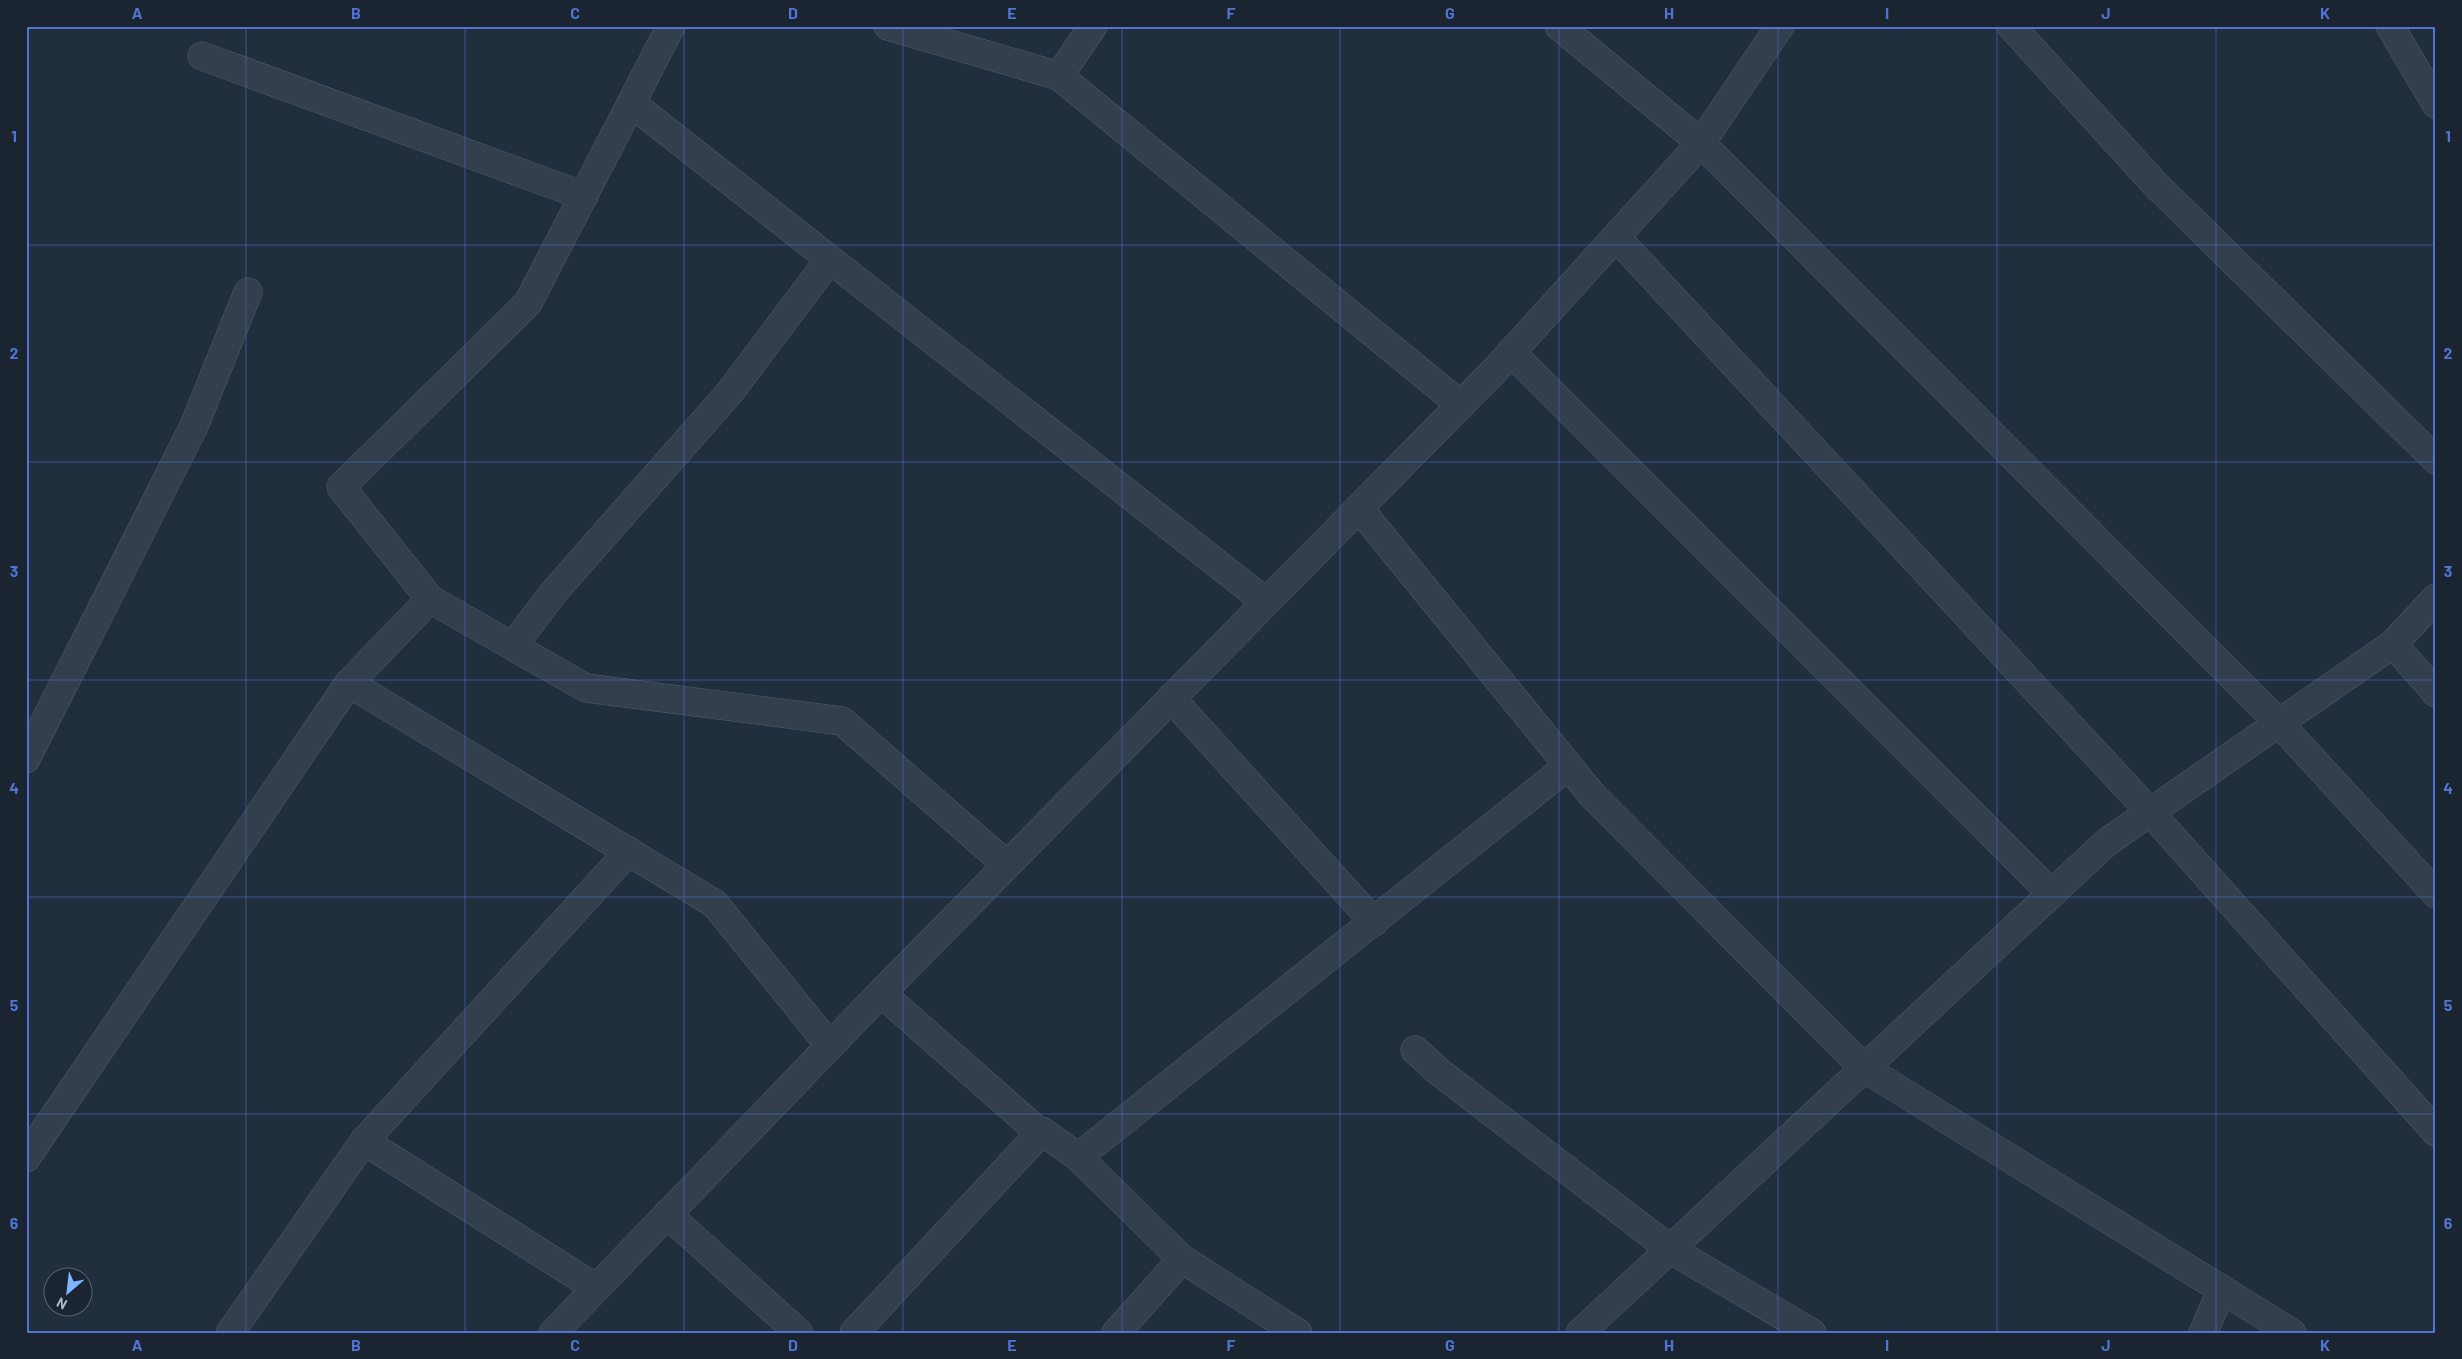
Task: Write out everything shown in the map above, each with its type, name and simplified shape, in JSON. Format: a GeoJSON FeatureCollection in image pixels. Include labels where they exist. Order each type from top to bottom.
{"type":"FeatureCollection","features":[{"type":"Feature","properties":{"kind":"street"},"geometry":{"type":"LineString","coordinates":[[671,26],[528,304],[341,487],[430,598],[586,688],[842,721],[1007,865]]}},
{"type":"Feature","properties":{"kind":"street"},"geometry":{"type":"LineString","coordinates":[[888,26],[1059,76],[1461,405]]}},
{"type":"Feature","properties":{"kind":"street"},"geometry":{"type":"LineString","coordinates":[[1059,76],[1093,26]]}},
{"type":"Feature","properties":{"kind":"street"},"geometry":{"type":"LineString","coordinates":[[1559,26],[1701,143],[2279,723],[2436,894]]}},
{"type":"Feature","properties":{"kind":"street"},"geometry":{"type":"LineString","coordinates":[[553,1333],[881,993],[1512,352],[1701,143],[1780,26]]}},
{"type":"Feature","properties":{"kind":"street"},"geometry":{"type":"LineString","coordinates":[[2011,26],[2155,184],[2436,460]]}},
{"type":"Feature","properties":{"kind":"street"},"geometry":{"type":"LineString","coordinates":[[2390,26],[2436,104]]}},
{"type":"Feature","properties":{"kind":"street"},"geometry":{"type":"LineString","coordinates":[[202,56],[584,196]]}},
{"type":"Feature","properties":{"kind":"street"},"geometry":{"type":"LineString","coordinates":[[632,103],[1266,602]]}},
{"type":"Feature","properties":{"kind":"street"},"geometry":{"type":"LineString","coordinates":[[1616,237],[2150,812],[2436,1132]]}},
{"type":"Feature","properties":{"kind":"street"},"geometry":{"type":"LineString","coordinates":[[513,646],[554,592],[730,392],[830,259]]}},
{"type":"Feature","properties":{"kind":"street"},"geometry":{"type":"LineString","coordinates":[[26,759],[194,426],[248,292]]}},
{"type":"Feature","properties":{"kind":"street"},"geometry":{"type":"LineString","coordinates":[[1512,352],[2051,894]]}},
{"type":"Feature","properties":{"kind":"street"},"geometry":{"type":"LineString","coordinates":[[1359,508],[1593,796],[1864,1068],[2292,1333]]}},
{"type":"Feature","properties":{"kind":"street"},"geometry":{"type":"LineString","coordinates":[[26,1158],[349,683],[430,598]]}},
{"type":"Feature","properties":{"kind":"street"},"geometry":{"type":"LineString","coordinates":[[1580,1333],[2107,842],[2393,644],[2436,598]]}},
{"type":"Feature","properties":{"kind":"street"},"geometry":{"type":"LineString","coordinates":[[2393,644],[2436,693]]}},
{"type":"Feature","properties":{"kind":"street"},"geometry":{"type":"LineString","coordinates":[[349,683],[715,904],[830,1046]]}},
{"type":"Feature","properties":{"kind":"street"},"geometry":{"type":"LineString","coordinates":[[1171,698],[1374,922]]}},
{"type":"Feature","properties":{"kind":"street"},"geometry":{"type":"LineString","coordinates":[[1078,1158],[1568,766]]}},
{"type":"Feature","properties":{"kind":"street"},"geometry":{"type":"LineString","coordinates":[[230,1333],[364,1142],[629,852]]}},
{"type":"Feature","properties":{"kind":"street"},"geometry":{"type":"LineString","coordinates":[[881,993],[1040,1133],[1042,1131],[1078,1158],[1182,1259],[1298,1333]]}},
{"type":"Feature","properties":{"kind":"street"},"geometry":{"type":"LineString","coordinates":[[1415,1050],[1446,1077],[1670,1249],[1812,1333]]}},
{"type":"Feature","properties":{"kind":"street"},"geometry":{"type":"LineString","coordinates":[[854,1333],[1040,1133]]}},
{"type":"Feature","properties":{"kind":"street"},"geometry":{"type":"LineString","coordinates":[[364,1142],[596,1288]]}},
{"type":"Feature","properties":{"kind":"street"},"geometry":{"type":"LineString","coordinates":[[667,1214],[800,1333]]}},
{"type":"Feature","properties":{"kind":"street"},"geometry":{"type":"LineString","coordinates":[[1116,1333],[1182,1259]]}},
{"type":"Feature","properties":{"kind":"street"},"geometry":{"type":"LineString","coordinates":[[2203,1333],[2222,1289]]}}]}
